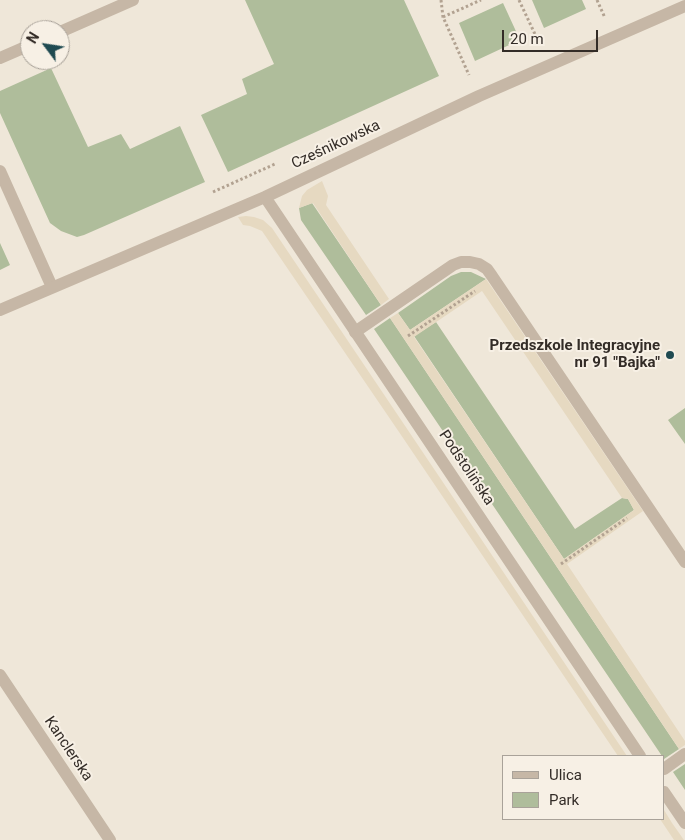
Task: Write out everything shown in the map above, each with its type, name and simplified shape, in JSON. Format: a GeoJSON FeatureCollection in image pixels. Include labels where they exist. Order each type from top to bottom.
{"type":"FeatureCollection","features":[{"type":"Feature","properties":{"kind":"street"},"geometry":{"type":"LineString","coordinates":[[70,28],[133,0]]}},
{"type":"Feature","properties":{"kind":"street","name":"Cześnikowska"},"geometry":{"type":"LineString","coordinates":[[0,310],[265,197],[479,96],[685,6]]}},
{"type":"Feature","properties":{"kind":"street"},"geometry":{"type":"LineString","coordinates":[[0,58],[20,49]]}},
{"type":"Feature","properties":{"kind":"street"},"geometry":{"type":"LineString","coordinates":[[0,171],[52,287]]}},
{"type":"Feature","properties":{"kind":"street","name":"Podstolińska"},"geometry":{"type":"LineString","coordinates":[[265,197],[639,755]]}},
{"type":"Feature","properties":{"kind":"street"},"geometry":{"type":"LineString","coordinates":[[355,332],[453,265],[462,262],[479,264],[492,276],[685,562]]}},
{"type":"Feature","properties":{"kind":"street","name":"Kanclerska"},"geometry":{"type":"LineString","coordinates":[[0,675],[110,840]]}},
{"type":"Feature","properties":{"kind":"street"},"geometry":{"type":"LineString","coordinates":[[665,768],[685,754]]}},
{"type":"Feature","properties":{"kind":"street"},"geometry":{"type":"LineString","coordinates":[[665,793],[685,823]]}},
{"type":"Feature","properties":{"kind":"path"},"geometry":{"type":"LineString","coordinates":[[441,0],[443,17],[479,96]]}},
{"type":"Feature","properties":{"kind":"path"},"geometry":{"type":"LineString","coordinates":[[443,17],[481,0]]}},
{"type":"Feature","properties":{"kind":"path"},"geometry":{"type":"LineString","coordinates":[[519,0],[541,47]]}},
{"type":"Feature","properties":{"kind":"path"},"geometry":{"type":"LineString","coordinates":[[597,0],[606,18]]}},
{"type":"Feature","properties":{"kind":"path"},"geometry":{"type":"LineString","coordinates":[[561,564],[646,505]]}},
{"type":"Feature","properties":{"kind":"green space"},"geometry":{"type":"Polygon","coordinates":[[[245,0],[404,0],[439,76],[228,172],[201,115],[247,94],[242,79],[274,64],[245,0]]]}},
{"type":"Feature","properties":{"kind":"green space"},"geometry":{"type":"Polygon","coordinates":[[[532,0],[582,0],[586,9],[544,28],[532,0]]]}},
{"type":"Feature","properties":{"kind":"green space"},"geometry":{"type":"Polygon","coordinates":[[[503,3],[520,40],[475,61],[459,23],[503,3]]]}},
{"type":"Feature","properties":{"kind":"green space"},"geometry":{"type":"Polygon","coordinates":[[[47,70],[52,70],[88,147],[121,134],[130,149],[180,126],[205,182],[84,235],[77,237],[61,231],[50,223],[0,113],[0,91],[47,70]]]}},
{"type":"Feature","properties":{"kind":"green space"},"geometry":{"type":"Polygon","coordinates":[[[312,203],[381,305],[366,315],[301,220],[299,208],[312,203]]]}},
{"type":"Feature","properties":{"kind":"green space"},"geometry":{"type":"Polygon","coordinates":[[[0,243],[10,265],[0,270],[0,243]]]}},
{"type":"Feature","properties":{"kind":"green space"},"geometry":{"type":"Polygon","coordinates":[[[461,272],[471,272],[486,279],[410,330],[398,313],[451,276],[461,272]]]}},
{"type":"Feature","properties":{"kind":"green space"},"geometry":{"type":"Polygon","coordinates":[[[390,318],[679,749],[665,758],[665,755],[661,755],[374,329],[390,318]]]}},
{"type":"Feature","properties":{"kind":"green space"},"geometry":{"type":"Polygon","coordinates":[[[436,322],[575,529],[622,498],[628,499],[634,510],[564,559],[414,336],[436,322]]]}},
{"type":"Feature","properties":{"kind":"green space"},"geometry":{"type":"Polygon","coordinates":[[[685,408],[685,444],[668,420],[685,408]]]}},
{"type":"Feature","properties":{"kind":"green space"},"geometry":{"type":"Polygon","coordinates":[[[685,764],[685,790],[673,772],[685,764]]]}},
{"type":"Feature","properties":{"kind":"shaded area"},"geometry":{"type":"Polygon","coordinates":[[[322,181],[328,196],[326,205],[389,299],[381,305],[313,203],[299,208],[302,196],[307,190],[322,181]]]}},
{"type":"Feature","properties":{"kind":"shaded area"},"geometry":{"type":"Polygon","coordinates":[[[238,217],[254,217],[263,220],[272,228],[626,755],[617,755],[262,231],[243,225],[238,217]]]}},
{"type":"Feature","properties":{"kind":"shaded area"},"geometry":{"type":"Polygon","coordinates":[[[486,279],[643,511],[567,564],[685,741],[685,745],[679,749],[390,318],[398,313],[410,330],[486,279]],[[482,291],[414,337],[564,559],[634,510],[628,499],[622,498],[482,291]]]}},
{"type":"Feature","properties":{"kind":"shaded area"},"geometry":{"type":"Polygon","coordinates":[[[665,812],[684,840],[674,840],[661,820],[665,820],[665,812]]]}},
{"type":"Feature","properties":{"kind":"place","name":"Przedszkole Integracyjne nr 91 \"Bajka\""},"geometry":{"type":"Point","coordinates":[670,355]}}]}
